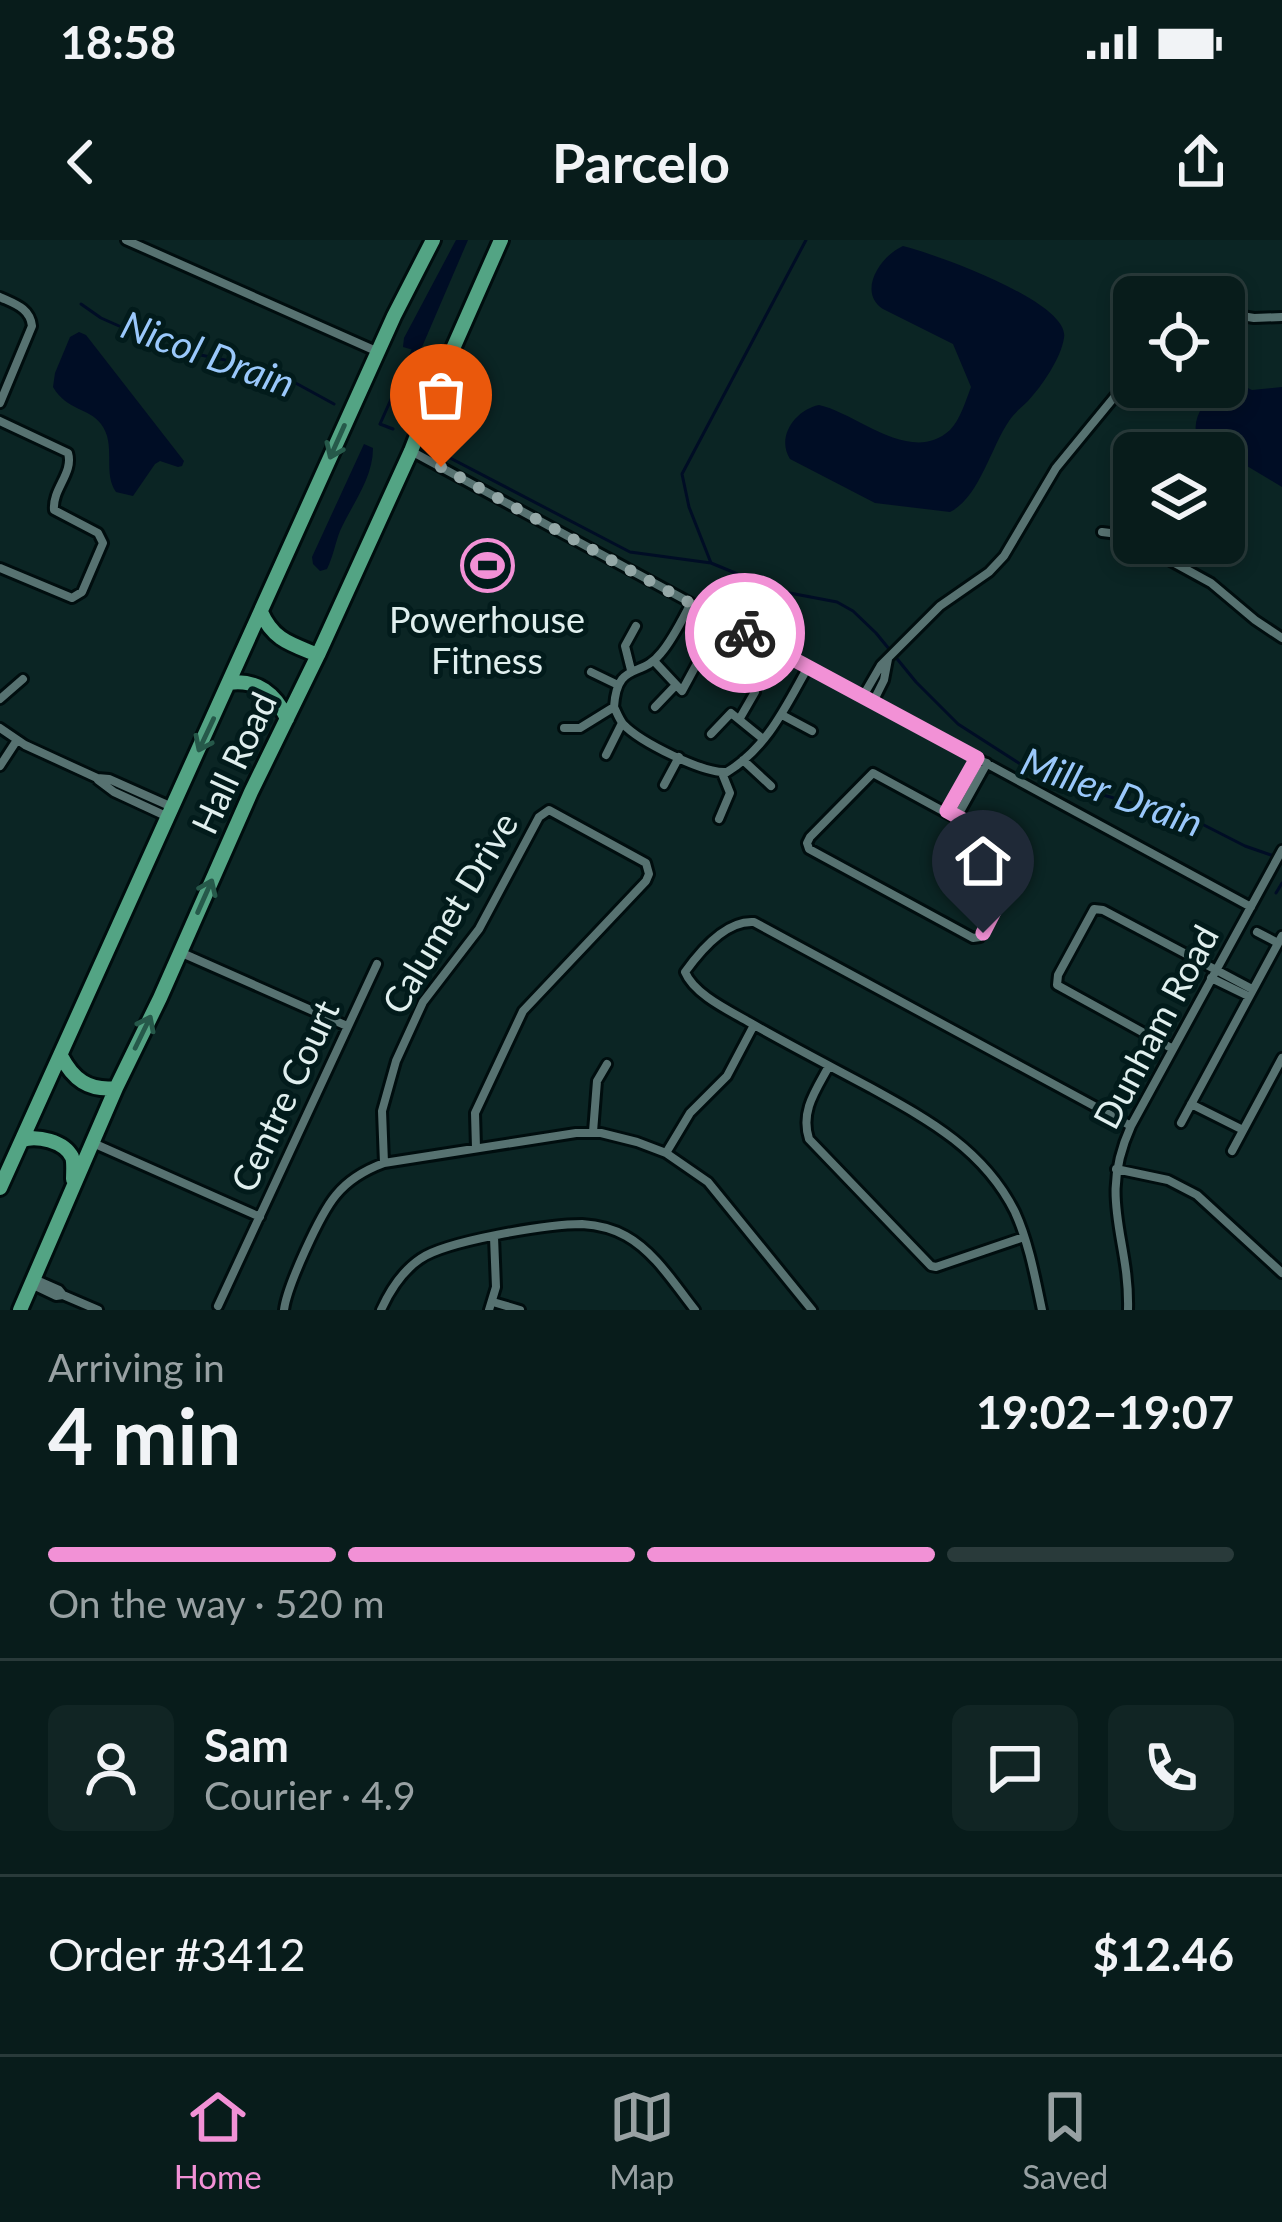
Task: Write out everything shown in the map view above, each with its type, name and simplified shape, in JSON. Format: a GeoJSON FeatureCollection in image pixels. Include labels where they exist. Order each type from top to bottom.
{"type":"FeatureCollection","features":[{"type":"Feature","properties":{"kind":"highway","name":"Hall Road"},"geometry":{"type":"LineString","coordinates":[[0,1188],[433,240]]}},
{"type":"Feature","properties":{"kind":"highway","name":"Hall Road"},"geometry":{"type":"LineString","coordinates":[[20,1310],[116,1088],[411,451],[500,240]]}},
{"type":"Feature","properties":{"kind":"highway"},"geometry":{"type":"LineString","coordinates":[[261,612],[278,638],[318,655]]}},
{"type":"Feature","properties":{"kind":"highway"},"geometry":{"type":"LineString","coordinates":[[229,683],[248,682],[270,693],[287,719]]}},
{"type":"Feature","properties":{"kind":"highway"},"geometry":{"type":"LineString","coordinates":[[61,1056],[77,1080],[96,1088],[116,1088]]}},
{"type":"Feature","properties":{"kind":"highway"},"geometry":{"type":"LineString","coordinates":[[22,1140],[40,1137],[68,1152],[73,1183]]}},
{"type":"Feature","properties":{"kind":"street"},"geometry":{"type":"LineString","coordinates":[[126,240],[378,352]]}},
{"type":"Feature","properties":{"kind":"street"},"geometry":{"type":"LineString","coordinates":[[0,297],[24,308],[32,332],[0,403]]}},
{"type":"Feature","properties":{"kind":"street"},"geometry":{"type":"LineString","coordinates":[[1245,316],[1282,317]]}},
{"type":"Feature","properties":{"kind":"street"},"geometry":{"type":"LineString","coordinates":[[863,696],[878,668],[940,606],[1004,556],[1064,457],[1113,398]]}},
{"type":"Feature","properties":{"kind":"street"},"geometry":{"type":"LineString","coordinates":[[0,421],[70,456],[54,510],[98,533],[103,543],[76,597],[64,597],[0,568]]}},
{"type":"Feature","properties":{"kind":"street"},"geometry":{"type":"LineString","coordinates":[[411,451],[1251,907]]}},
{"type":"Feature","properties":{"kind":"street"},"geometry":{"type":"LineString","coordinates":[[1102,532],[1113,533]]}},
{"type":"Feature","properties":{"kind":"street"},"geometry":{"type":"LineString","coordinates":[[1176,564],[1211,583],[1282,638]]}},
{"type":"Feature","properties":{"kind":"street"},"geometry":{"type":"LineString","coordinates":[[691,603],[664,650],[654,661],[631,670],[618,685],[614,707],[622,722],[679,758],[704,770],[732,770],[782,715],[808,667]]}},
{"type":"Feature","properties":{"kind":"street"},"geometry":{"type":"LineString","coordinates":[[631,670],[625,646],[636,626]]}},
{"type":"Feature","properties":{"kind":"street"},"geometry":{"type":"LineString","coordinates":[[654,661],[682,691],[701,656]]}},
{"type":"Feature","properties":{"kind":"street"},"geometry":{"type":"LineString","coordinates":[[873,702],[884,680],[887,659]]}},
{"type":"Feature","properties":{"kind":"street"},"geometry":{"type":"LineString","coordinates":[[591,672],[618,685]]}},
{"type":"Feature","properties":{"kind":"street"},"geometry":{"type":"LineString","coordinates":[[0,699],[23,680]]}},
{"type":"Feature","properties":{"kind":"street"},"geometry":{"type":"LineString","coordinates":[[655,707],[676,685]]}},
{"type":"Feature","properties":{"kind":"street"},"geometry":{"type":"LineString","coordinates":[[740,718],[755,692]]}},
{"type":"Feature","properties":{"kind":"street"},"geometry":{"type":"LineString","coordinates":[[564,728],[580,728],[614,707]]}},
{"type":"Feature","properties":{"kind":"street"},"geometry":{"type":"LineString","coordinates":[[711,734],[731,713],[763,739]]}},
{"type":"Feature","properties":{"kind":"street"},"geometry":{"type":"LineString","coordinates":[[782,715],[812,731]]}},
{"type":"Feature","properties":{"kind":"street"},"geometry":{"type":"LineString","coordinates":[[606,755],[622,722]]}},
{"type":"Feature","properties":{"kind":"street"},"geometry":{"type":"LineString","coordinates":[[0,728],[170,812]]}},
{"type":"Feature","properties":{"kind":"street"},"geometry":{"type":"LineString","coordinates":[[0,766],[17,740]]}},
{"type":"Feature","properties":{"kind":"street"},"geometry":{"type":"LineString","coordinates":[[664,785],[679,758]]}},
{"type":"Feature","properties":{"kind":"street"},"geometry":{"type":"LineString","coordinates":[[743,760],[771,786]]}},
{"type":"Feature","properties":{"kind":"street"},"geometry":{"type":"LineString","coordinates":[[952,814],[982,761]]}},
{"type":"Feature","properties":{"kind":"street"},"geometry":{"type":"LineString","coordinates":[[719,819],[730,794],[722,773]]}},
{"type":"Feature","properties":{"kind":"street"},"geometry":{"type":"LineString","coordinates":[[876,773],[952,814],[1018,850],[1022,857],[976,939],[808,846],[812,834],[876,773]]}},
{"type":"Feature","properties":{"kind":"street","name":"Calumet Drive"},"geometry":{"type":"LineString","coordinates":[[384,1163],[383,1104],[423,1002],[479,929],[542,814],[555,812],[643,861],[650,870],[646,881],[523,1011],[475,1113],[476,1148]]}},
{"type":"Feature","properties":{"kind":"street","name":"Dunham Road"},"geometry":{"type":"LineString","coordinates":[[1128,1310],[1127,1271],[1114,1203],[1116,1168],[1131,1126],[1279,855]]}},
{"type":"Feature","properties":{"kind":"street"},"geometry":{"type":"LineString","coordinates":[[1174,1049],[1057,985],[1097,908],[1250,993]]}},
{"type":"Feature","properties":{"kind":"street"},"geometry":{"type":"LineString","coordinates":[[1042,1310],[1032,1260],[1015,1214],[993,1178],[963,1144],[926,1118],[711,998],[685,976],[688,966],[721,934],[741,922],[754,922],[1131,1126]]}},
{"type":"Feature","properties":{"kind":"street"},"geometry":{"type":"LineString","coordinates":[[1181,1123],[1280,939],[1256,932]]}},
{"type":"Feature","properties":{"kind":"street"},"geometry":{"type":"LineString","coordinates":[[181,952],[347,1026]]}},
{"type":"Feature","properties":{"kind":"street","name":"Centre Court"},"geometry":{"type":"LineString","coordinates":[[92,1142],[260,1217],[377,964]]}},
{"type":"Feature","properties":{"kind":"street"},"geometry":{"type":"LineString","coordinates":[[667,1153],[690,1113],[727,1076],[754,1025]]}},
{"type":"Feature","properties":{"kind":"street"},"geometry":{"type":"LineString","coordinates":[[1232,1151],[1282,1058]]}},
{"type":"Feature","properties":{"kind":"street"},"geometry":{"type":"LineString","coordinates":[[593,1132],[597,1081],[607,1064]]}},
{"type":"Feature","properties":{"kind":"street"},"geometry":{"type":"LineString","coordinates":[[829,1066],[805,1113],[809,1139],[931,1266],[1024,1237]]}},
{"type":"Feature","properties":{"kind":"street"},"geometry":{"type":"LineString","coordinates":[[1191,1104],[1243,1130]]}},
{"type":"Feature","properties":{"kind":"street"},"geometry":{"type":"LineString","coordinates":[[284,1310],[287,1294],[332,1200],[356,1176],[384,1163],[593,1132],[667,1153],[695,1172],[721,1196],[812,1310]]}},
{"type":"Feature","properties":{"kind":"street"},"geometry":{"type":"LineString","coordinates":[[1116,1168],[1168,1180],[1197,1195],[1282,1273]]}},
{"type":"Feature","properties":{"kind":"street"},"geometry":{"type":"LineString","coordinates":[[218,1306],[260,1217]]}},
{"type":"Feature","properties":{"kind":"street"},"geometry":{"type":"LineString","coordinates":[[381,1310],[397,1281],[443,1246],[586,1224],[634,1240],[695,1310]]}},
{"type":"Feature","properties":{"kind":"street"},"geometry":{"type":"LineString","coordinates":[[494,1237],[496,1276],[491,1306],[520,1310]]}},
{"type":"Feature","properties":{"kind":"street"},"geometry":{"type":"LineString","coordinates":[[32,1282],[98,1310]]}},
{"type":"Feature","properties":{"kind":"water"},"geometry":{"type":"Polygon","coordinates":[[[456,240],[468,240],[422,347],[417,351],[403,347],[404,338],[456,240]]]}},
{"type":"Feature","properties":{"kind":"water"},"geometry":{"type":"Polygon","coordinates":[[[903,246],[1024,295],[1060,324],[1064,338],[1050,371],[1009,421],[977,484],[950,512],[875,503],[790,459],[786,451],[790,426],[802,412],[819,405],[884,434],[918,442],[935,440],[957,421],[971,387],[953,344],[883,309],[872,293],[880,266],[903,246]]]}},
{"type":"Feature","properties":{"kind":"water"},"geometry":{"type":"Polygon","coordinates":[[[79,332],[184,461],[178,467],[160,461],[155,464],[133,496],[116,492],[112,484],[108,441],[101,424],[65,401],[53,387],[70,337],[79,332]]]}},
{"type":"Feature","properties":{"kind":"water"},"geometry":{"type":"Polygon","coordinates":[[[1245,387],[1282,387],[1282,487],[1245,465],[1245,432],[1197,432],[1200,410],[1245,408],[1245,387]]]}},
{"type":"Feature","properties":{"kind":"water"},"geometry":{"type":"Polygon","coordinates":[[[364,444],[373,448],[370,470],[327,569],[320,571],[312,557],[364,444]]]}},
{"type":"Feature","properties":{"kind":"waterway","name":"Miller Drain"},"geometry":{"type":"LineString","coordinates":[[711,563],[682,474],[806,240]]}},
{"type":"Feature","properties":{"kind":"waterway","name":"Nicol Drain"},"geometry":{"type":"LineString","coordinates":[[81,304],[171,349],[270,369],[334,404]]}},
{"type":"Feature","properties":{"kind":"waterway"},"geometry":{"type":"LineString","coordinates":[[393,429],[380,424],[413,350]]}},
{"type":"Feature","properties":{"kind":"waterway","name":"Miller Drain"},"geometry":{"type":"LineString","coordinates":[[429,447],[630,552],[711,563],[779,591],[837,602],[876,633],[958,724],[1028,769],[1198,822],[1274,856]]}},
{"type":"Feature","properties":{"kind":"waterway"},"geometry":{"type":"LineString","coordinates":[[1276,893],[1282,883]]}},
{"type":"Feature","properties":{"kind":"way so far"},"geometry":{"type":"LineString","coordinates":[[441,467],[745,633]]}},
{"type":"Feature","properties":{"kind":"place","name":"Powerhouse Fitness"},"geometry":{"type":"Point","coordinates":[487,565]}},
{"type":"Feature","properties":{"kind":"route"},"geometry":{"type":"LineString","coordinates":[[745,633],[977,758],[947,811],[1018,850],[1022,857],[983,933]]}}]}
